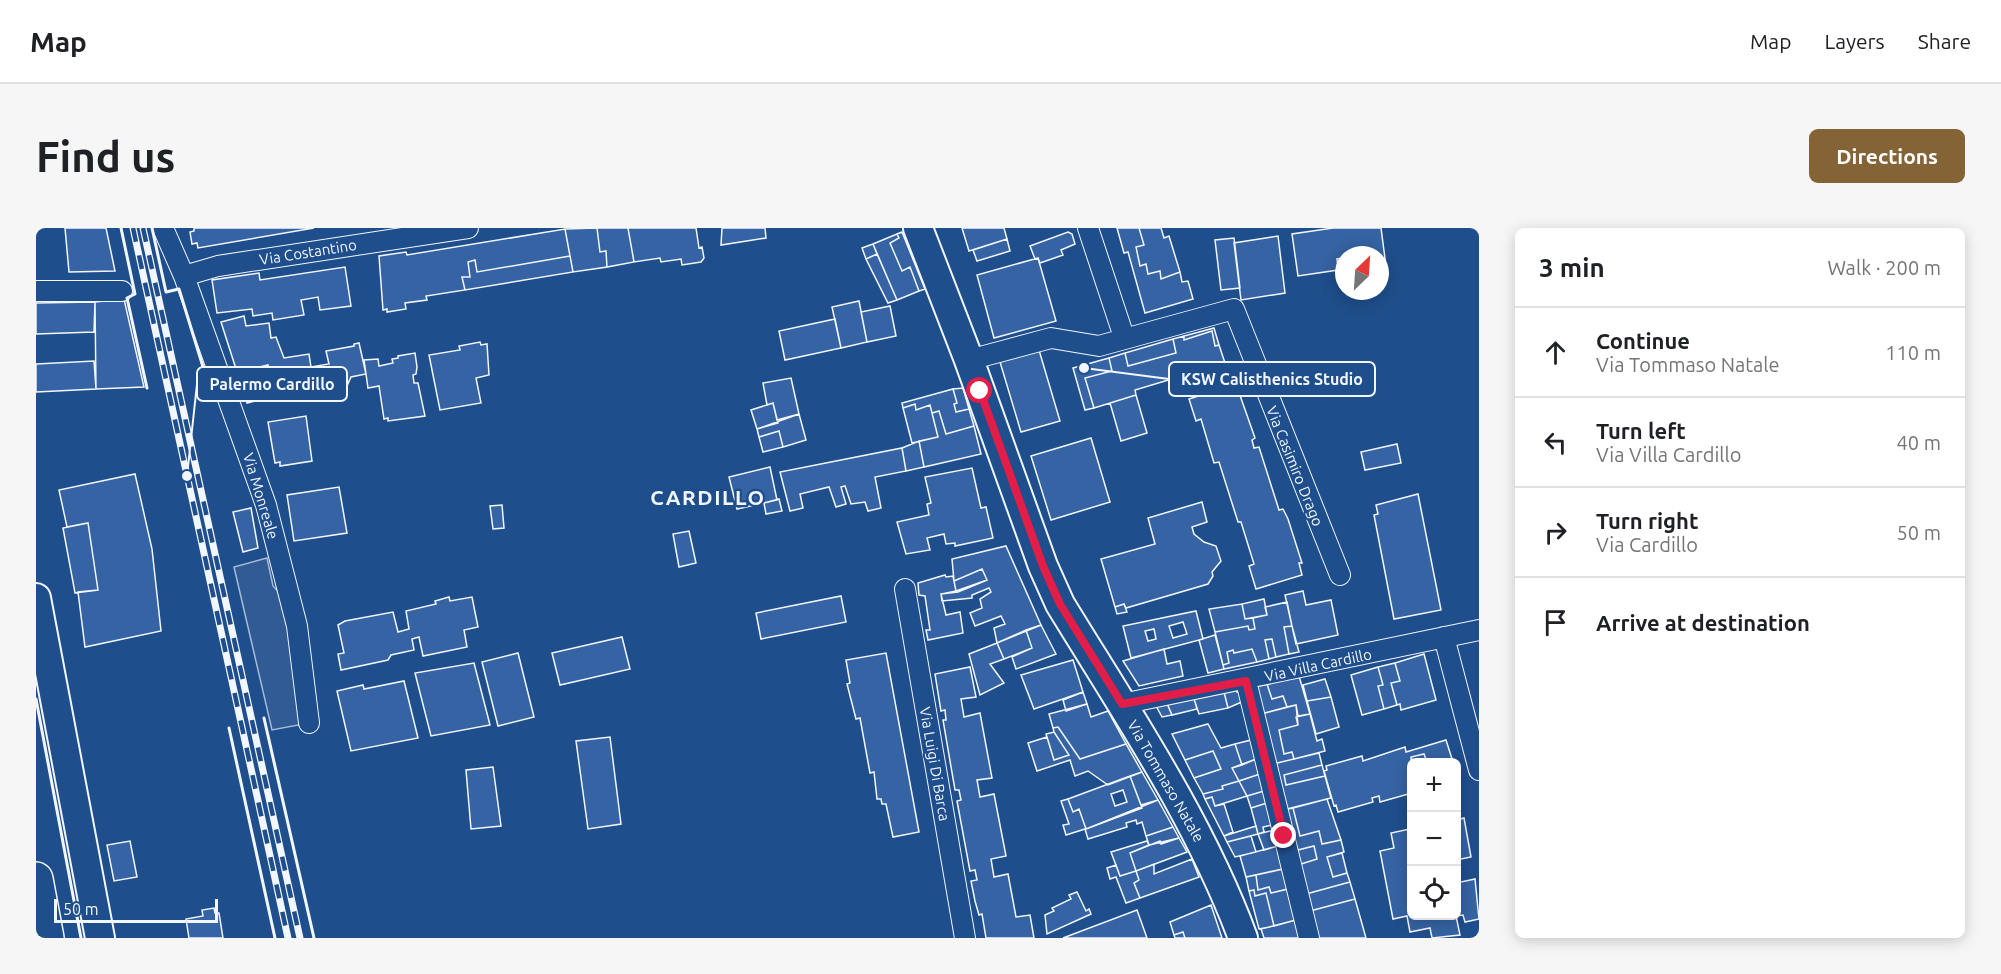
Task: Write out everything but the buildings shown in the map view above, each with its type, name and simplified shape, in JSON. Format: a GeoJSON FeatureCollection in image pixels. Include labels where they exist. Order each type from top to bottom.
{"type":"FeatureCollection","features":[{"type":"Feature","properties":{"kind":"highway"},"geometry":{"type":"LineString","coordinates":[[36,879],[47,938]]}},
{"type":"Feature","properties":{"kind":"street","name":"Via Monreale"},"geometry":{"type":"LineString","coordinates":[[163,228],[184,276],[266,505],[297,626],[309,723]]}},
{"type":"Feature","properties":{"kind":"street","name":"Via Costantino"},"geometry":{"type":"LineString","coordinates":[[184,276],[218,266],[468,228]]}},
{"type":"Feature","properties":{"kind":"street","name":"Via Tommaso Natale"},"geometry":{"type":"LineString","coordinates":[[918,228],[969,360],[1047,575],[1060,604],[1122,704],[1205,849],[1224,887],[1243,938]]}},
{"type":"Feature","properties":{"kind":"street"},"geometry":{"type":"LineString","coordinates":[[1088,228],[1124,337]]}},
{"type":"Feature","properties":{"kind":"street"},"geometry":{"type":"LineString","coordinates":[[36,291],[122,291]]}},
{"type":"Feature","properties":{"kind":"street","name":"Via Casimiro Drago"},"geometry":{"type":"LineString","coordinates":[[969,360],[1051,338],[1099,346],[1124,337],[1234,309],[1340,575]]}},
{"type":"Feature","properties":{"kind":"street","name":"Via Luigi Di Barca"},"geometry":{"type":"LineString","coordinates":[[905,589],[965,938]]}},
{"type":"Feature","properties":{"kind":"street"},"geometry":{"type":"LineString","coordinates":[[36,598],[100,938]]}},
{"type":"Feature","properties":{"kind":"street","name":"Via Villa Cardillo"},"geometry":{"type":"LineString","coordinates":[[1122,704],[1246,681],[1479,630]]}},
{"type":"Feature","properties":{"kind":"street"},"geometry":{"type":"LineString","coordinates":[[1444,638],[1479,770]]}},
{"type":"Feature","properties":{"kind":"street"},"geometry":{"type":"LineString","coordinates":[[1246,681],[1309,938]]}},
{"type":"Feature","properties":{"kind":"shaded area"},"geometry":{"type":"Polygon","coordinates":[[[267,558],[273,586],[292,607],[309,723],[272,730],[234,567],[267,558]]]}},
{"type":"Feature","properties":{"kind":"railway"},"geometry":{"type":"LineString","coordinates":[[133,228],[288,938]]}},
{"type":"Feature","properties":{"kind":"railway"},"geometry":{"type":"LineString","coordinates":[[143,228],[300,938]]}},
{"type":"Feature","properties":{"kind":"wall"},"geometry":{"type":"LineString","coordinates":[[121,228],[135,294],[127,298],[147,388]]}},
{"type":"Feature","properties":{"kind":"wall"},"geometry":{"type":"LineString","coordinates":[[152,228],[166,292],[179,289],[208,383]]}},
{"type":"Feature","properties":{"kind":"wall"},"geometry":{"type":"LineString","coordinates":[[36,699],[81,938]]}},
{"type":"Feature","properties":{"kind":"wall"},"geometry":{"type":"LineString","coordinates":[[264,718],[314,938]]}},
{"type":"Feature","properties":{"kind":"wall"},"geometry":{"type":"LineString","coordinates":[[229,728],[275,938]]}},
{"type":"Feature","properties":{"kind":"place","name":"KSW Calisthenics Studio"},"geometry":{"type":"Point","coordinates":[1084,368]}},
{"type":"Feature","properties":{"kind":"place","name":"Palermo Cardillo"},"geometry":{"type":"Point","coordinates":[187,476]}},
{"type":"Feature","properties":{"kind":"district","name":"CARDILLO"},"geometry":{"type":"Point","coordinates":[708,497]}},
{"type":"Feature","properties":{"kind":"route"},"geometry":{"type":"LineString","coordinates":[[980,391],[1043,566],[1060,604],[1122,704],[1246,681],[1284,836]]}}]}
